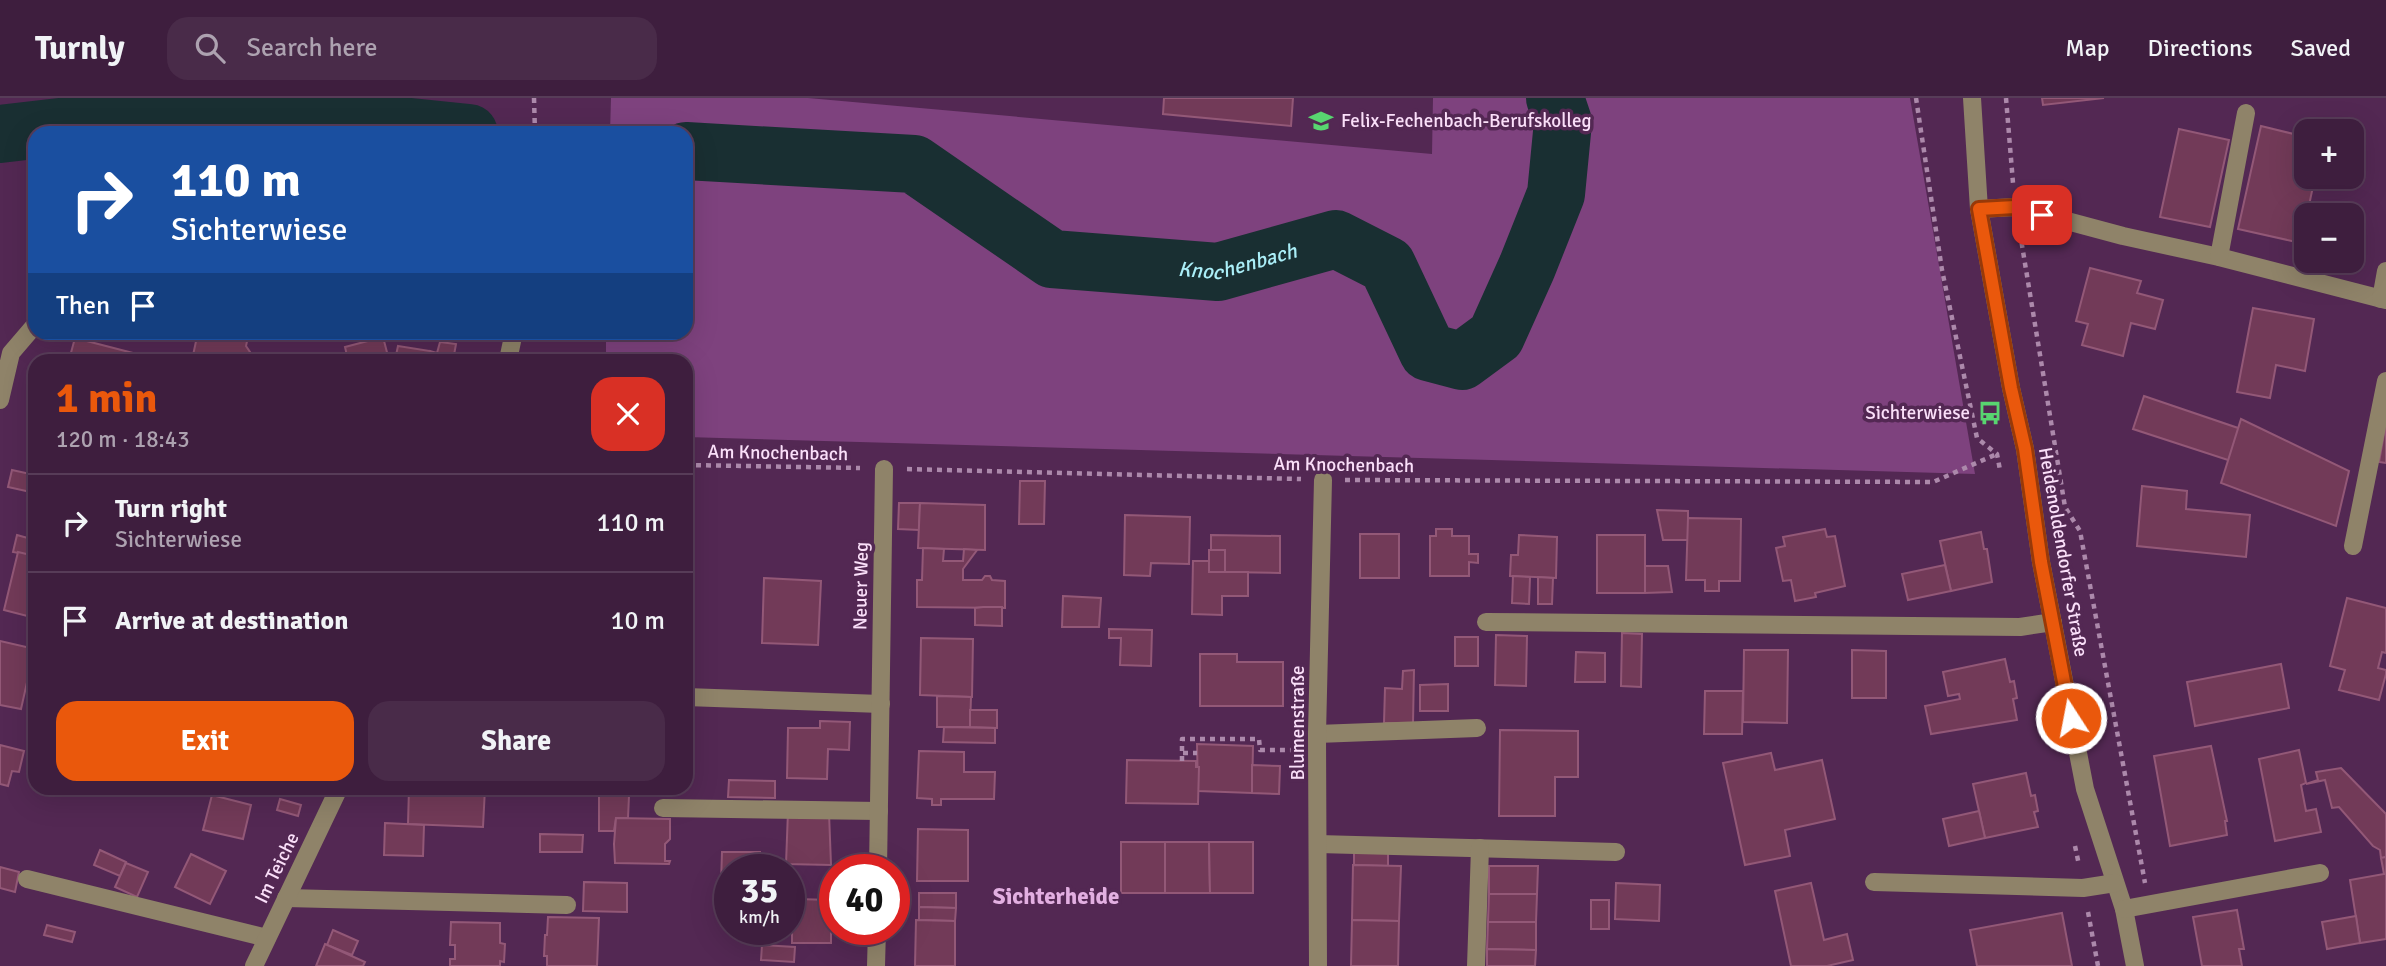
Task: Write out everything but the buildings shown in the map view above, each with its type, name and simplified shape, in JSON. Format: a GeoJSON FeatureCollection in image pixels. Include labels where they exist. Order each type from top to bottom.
{"type":"FeatureCollection","features":[{"type":"Feature","properties":{"kind":"street","name":"Heidenoldendorfer Straße"},"geometry":{"type":"LineString","coordinates":[[1972,98],[1979,209],[2011,388],[2025,449],[2041,562],[2085,789],[2124,909],[2135,966]]}},
{"type":"Feature","properties":{"kind":"street"},"geometry":{"type":"LineString","coordinates":[[2219,257],[2246,113]]}},
{"type":"Feature","properties":{"kind":"street"},"geometry":{"type":"LineString","coordinates":[[1979,209],[2015,207],[2384,300],[2386,271]]}},
{"type":"Feature","properties":{"kind":"street"},"geometry":{"type":"LineString","coordinates":[[0,400],[11,353],[28,333]]}},
{"type":"Feature","properties":{"kind":"street"},"geometry":{"type":"LineString","coordinates":[[2353,546],[2386,381]]}},
{"type":"Feature","properties":{"kind":"street","name":"Neuer Weg"},"geometry":{"type":"LineString","coordinates":[[878,854],[884,468]]}},
{"type":"Feature","properties":{"kind":"street","name":"Blumenstraße"},"geometry":{"type":"LineString","coordinates":[[1318,966],[1318,742],[1323,480]]}},
{"type":"Feature","properties":{"kind":"street"},"geometry":{"type":"LineString","coordinates":[[1486,622],[2020,627],[2053,622]]}},
{"type":"Feature","properties":{"kind":"street"},"geometry":{"type":"LineString","coordinates":[[693,697],[881,704]]}},
{"type":"Feature","properties":{"kind":"street"},"geometry":{"type":"LineString","coordinates":[[1318,742],[1477,729]]}},
{"type":"Feature","properties":{"kind":"street","name":"Im Teiche"},"geometry":{"type":"LineString","coordinates":[[254,966],[335,795]]}},
{"type":"Feature","properties":{"kind":"street"},"geometry":{"type":"LineString","coordinates":[[663,808],[879,811]]}},
{"type":"Feature","properties":{"kind":"street"},"geometry":{"type":"LineString","coordinates":[[1318,844],[1616,852]]}},
{"type":"Feature","properties":{"kind":"street"},"geometry":{"type":"LineString","coordinates":[[1476,966],[1480,848]]}},
{"type":"Feature","properties":{"kind":"street"},"geometry":{"type":"LineString","coordinates":[[2124,909],[2320,873]]}},
{"type":"Feature","properties":{"kind":"street"},"geometry":{"type":"LineString","coordinates":[[27,878],[267,938]]}},
{"type":"Feature","properties":{"kind":"street"},"geometry":{"type":"LineString","coordinates":[[1874,882],[2083,888],[2115,883]]}},
{"type":"Feature","properties":{"kind":"street"},"geometry":{"type":"LineString","coordinates":[[286,898],[567,905]]}},
{"type":"Feature","properties":{"kind":"street"},"geometry":{"type":"LineString","coordinates":[[876,966],[877,945]]}},
{"type":"Feature","properties":{"kind":"path"},"geometry":{"type":"LineString","coordinates":[[534,98],[535,126]]}},
{"type":"Feature","properties":{"kind":"path","name":"Am Knochenbach"},"geometry":{"type":"LineString","coordinates":[[693,465],[1323,480],[1933,482],[1997,454],[1977,438],[1942,270],[1916,98]]}},
{"type":"Feature","properties":{"kind":"path"},"geometry":{"type":"LineString","coordinates":[[2006,98],[2015,207],[2065,507],[2080,531],[2150,905]]}},
{"type":"Feature","properties":{"kind":"path"},"geometry":{"type":"LineString","coordinates":[[1182,761],[1182,739],[1259,739],[1260,750],[1318,742]]}},
{"type":"Feature","properties":{"kind":"path"},"geometry":{"type":"LineString","coordinates":[[1183,752],[1197,753]]}},
{"type":"Feature","properties":{"kind":"shaded area"},"geometry":{"type":"Polygon","coordinates":[[[611,98],[808,98],[1432,154],[1433,98],[1910,98],[1975,474],[693,437],[693,354],[606,354],[606,340],[693,340],[693,126],[610,126],[611,98]]]}},
{"type":"Feature","properties":{"kind":"waterway","name":"Knochenbach"},"geometry":{"type":"LineString","coordinates":[[693,151],[914,164],[1052,259],[1218,272],[1336,239],[1387,265],[1428,352],[1462,361],[1496,336],[1556,194],[1563,122],[1555,98]]}},
{"type":"Feature","properties":{"kind":"waterway"},"geometry":{"type":"LineString","coordinates":[[1563,122],[1572,98]]}},
{"type":"Feature","properties":{"kind":"waterway","name":"Knochenbach"},"geometry":{"type":"LineString","coordinates":[[69,126],[223,108],[400,126]]}},
{"type":"Feature","properties":{"kind":"waterway","name":"Knochenbach"},"geometry":{"type":"LineString","coordinates":[[0,134],[28,131]]}},
{"type":"Feature","properties":{"kind":"place","name":"Felix-Fechenbach-Berufskolleg"},"geometry":{"type":"Point","coordinates":[1321,121]}},
{"type":"Feature","properties":{"kind":"place","name":"Sichterwiese"},"geometry":{"type":"Point","coordinates":[1990,413]}},
{"type":"Feature","properties":{"kind":"district","name":"Sichterheide"},"geometry":{"type":"Point","coordinates":[1056,896]}},
{"type":"Feature","properties":{"kind":"route"},"geometry":{"type":"LineString","coordinates":[[2042,215],[2015,207],[1979,209],[2011,388],[2025,449],[2041,562],[2071,718]]}}]}
